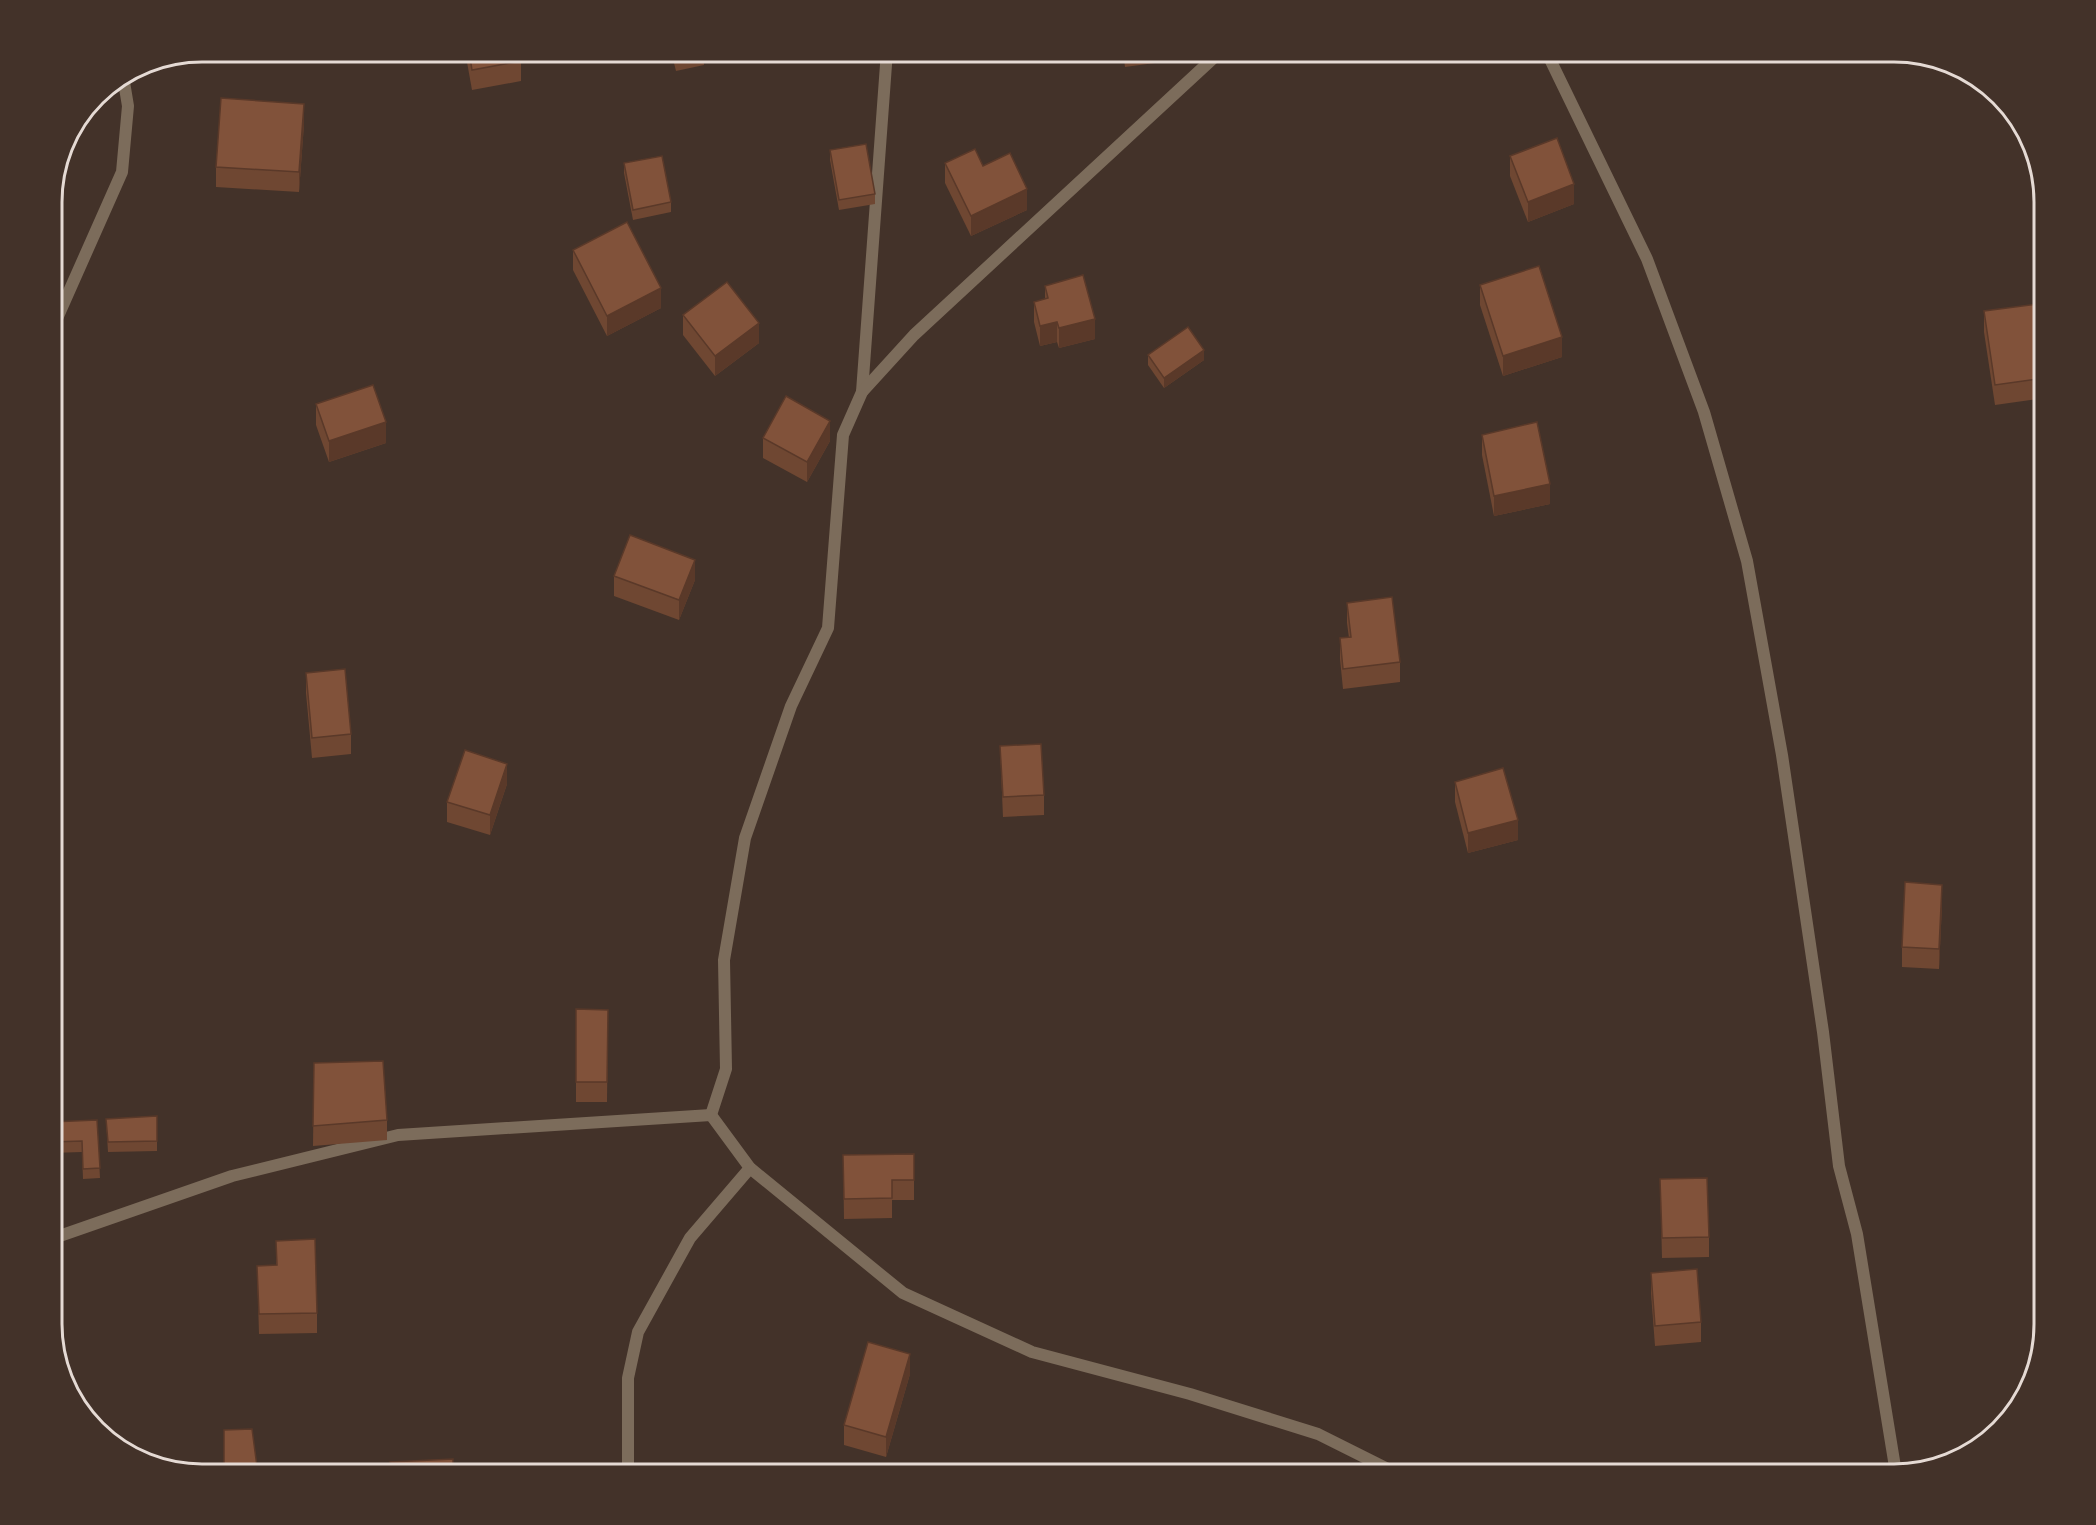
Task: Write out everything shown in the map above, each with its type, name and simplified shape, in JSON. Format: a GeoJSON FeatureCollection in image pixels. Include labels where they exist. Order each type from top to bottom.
{"type":"FeatureCollection","features":[{"type":"Feature","properties":{"kind":"street"},"geometry":{"type":"LineString","coordinates":[[862,392],[886,62]]}},
{"type":"Feature","properties":{"kind":"street"},"geometry":{"type":"LineString","coordinates":[[711,1115],[726,1069],[724,960],[746,838],[791,706],[828,628],[843,435],[862,392],[914,335],[1209,62]]}},
{"type":"Feature","properties":{"kind":"street"},"geometry":{"type":"LineString","coordinates":[[1551,62],[1647,259],[1704,412],[1747,561],[1782,755],[1823,1032],[1839,1166],[1857,1234],[1895,1464]]}},
{"type":"Feature","properties":{"kind":"street"},"geometry":{"type":"LineString","coordinates":[[62,307],[122,172],[128,106],[124,85]]}},
{"type":"Feature","properties":{"kind":"street"},"geometry":{"type":"LineString","coordinates":[[711,1115],[750,1168],[903,1293],[1032,1352],[1190,1394],[1318,1434],[1378,1464]]}},
{"type":"Feature","properties":{"kind":"street"},"geometry":{"type":"LineString","coordinates":[[62,1235],[232,1176],[398,1135],[711,1115]]}},
{"type":"Feature","properties":{"kind":"street"},"geometry":{"type":"LineString","coordinates":[[628,1464],[628,1378],[638,1332],[690,1238],[750,1168]]}},
{"type":"Feature","properties":{"kind":"building"},"geometry":{"type":"Polygon","coordinates":[[[471,62],[516,62],[472,70],[471,62]]]}},
{"type":"Feature","properties":{"kind":"building"},"geometry":{"type":"Polygon","coordinates":[[[221,98],[304,104],[299,172],[216,167],[221,98]]]}},
{"type":"Feature","properties":{"kind":"building"},"geometry":{"type":"Polygon","coordinates":[[[1557,138],[1574,184],[1528,202],[1510,156],[1557,138]]]}},
{"type":"Feature","properties":{"kind":"building"},"geometry":{"type":"Polygon","coordinates":[[[866,144],[875,194],[839,200],[830,150],[866,144]]]}},
{"type":"Feature","properties":{"kind":"building"},"geometry":{"type":"Polygon","coordinates":[[[975,149],[983,166],[1010,153],[1027,189],[971,216],[945,163],[975,149]]]}},
{"type":"Feature","properties":{"kind":"building"},"geometry":{"type":"Polygon","coordinates":[[[662,156],[671,202],[633,210],[624,163],[662,156]]]}},
{"type":"Feature","properties":{"kind":"building"},"geometry":{"type":"Polygon","coordinates":[[[627,222],[661,288],[607,316],[573,250],[627,222]]]}},
{"type":"Feature","properties":{"kind":"building"},"geometry":{"type":"Polygon","coordinates":[[[1539,266],[1562,337],[1503,356],[1480,285],[1539,266]]]}},
{"type":"Feature","properties":{"kind":"building"},"geometry":{"type":"Polygon","coordinates":[[[1083,275],[1095,319],[1059,328],[1057,322],[1040,326],[1034,302],[1048,298],[1045,286],[1083,275]]]}},
{"type":"Feature","properties":{"kind":"building"},"geometry":{"type":"Polygon","coordinates":[[[727,282],[759,323],[715,356],[683,315],[727,282]]]}},
{"type":"Feature","properties":{"kind":"building"},"geometry":{"type":"Polygon","coordinates":[[[2034,304],[2034,380],[1995,385],[1984,311],[2034,304]]]}},
{"type":"Feature","properties":{"kind":"building"},"geometry":{"type":"Polygon","coordinates":[[[1188,327],[1204,350],[1164,378],[1148,355],[1188,327]]]}},
{"type":"Feature","properties":{"kind":"building"},"geometry":{"type":"Polygon","coordinates":[[[373,385],[386,422],[329,441],[316,404],[373,385]]]}},
{"type":"Feature","properties":{"kind":"building"},"geometry":{"type":"Polygon","coordinates":[[[786,396],[830,421],[807,462],[763,438],[786,396]]]}},
{"type":"Feature","properties":{"kind":"building"},"geometry":{"type":"Polygon","coordinates":[[[1537,422],[1550,484],[1494,496],[1482,435],[1537,422]]]}},
{"type":"Feature","properties":{"kind":"building"},"geometry":{"type":"Polygon","coordinates":[[[630,535],[695,560],[679,600],[614,576],[630,535]]]}},
{"type":"Feature","properties":{"kind":"building"},"geometry":{"type":"Polygon","coordinates":[[[1392,597],[1400,662],[1343,669],[1340,638],[1351,637],[1347,603],[1392,597]]]}},
{"type":"Feature","properties":{"kind":"building"},"geometry":{"type":"Polygon","coordinates":[[[345,669],[351,734],[312,738],[306,673],[345,669]]]}},
{"type":"Feature","properties":{"kind":"building"},"geometry":{"type":"Polygon","coordinates":[[[1041,744],[1044,795],[1003,797],[1000,746],[1041,744]]]}},
{"type":"Feature","properties":{"kind":"building"},"geometry":{"type":"Polygon","coordinates":[[[465,750],[507,764],[490,815],[447,802],[465,750]]]}},
{"type":"Feature","properties":{"kind":"building"},"geometry":{"type":"Polygon","coordinates":[[[1503,768],[1518,820],[1468,833],[1455,782],[1503,768]]]}},
{"type":"Feature","properties":{"kind":"building"},"geometry":{"type":"Polygon","coordinates":[[[1905,882],[1942,885],[1939,949],[1902,947],[1905,882]]]}},
{"type":"Feature","properties":{"kind":"building"},"geometry":{"type":"Polygon","coordinates":[[[576,1009],[608,1010],[607,1082],[576,1082],[576,1009]]]}},
{"type":"Feature","properties":{"kind":"building"},"geometry":{"type":"Polygon","coordinates":[[[383,1061],[387,1120],[313,1126],[314,1063],[383,1061]]]}},
{"type":"Feature","properties":{"kind":"building"},"geometry":{"type":"Polygon","coordinates":[[[157,1116],[157,1141],[108,1142],[106,1119],[157,1116]]]}},
{"type":"Feature","properties":{"kind":"building"},"geometry":{"type":"Polygon","coordinates":[[[97,1120],[100,1168],[83,1169],[82,1141],[62,1142],[62,1122],[97,1120]]]}},
{"type":"Feature","properties":{"kind":"building"},"geometry":{"type":"Polygon","coordinates":[[[914,1154],[914,1180],[892,1180],[892,1198],[844,1199],[843,1155],[914,1154]]]}},
{"type":"Feature","properties":{"kind":"building"},"geometry":{"type":"Polygon","coordinates":[[[1707,1178],[1709,1237],[1662,1238],[1660,1179],[1707,1178]]]}},
{"type":"Feature","properties":{"kind":"building"},"geometry":{"type":"Polygon","coordinates":[[[315,1239],[317,1313],[259,1314],[257,1266],[277,1265],[276,1241],[315,1239]]]}},
{"type":"Feature","properties":{"kind":"building"},"geometry":{"type":"Polygon","coordinates":[[[1697,1269],[1701,1322],[1655,1326],[1651,1273],[1697,1269]]]}},
{"type":"Feature","properties":{"kind":"building"},"geometry":{"type":"Polygon","coordinates":[[[868,1342],[910,1354],[886,1437],[844,1425],[868,1342]]]}},
{"type":"Feature","properties":{"kind":"building"},"geometry":{"type":"Polygon","coordinates":[[[252,1429],[257,1464],[224,1464],[224,1430],[252,1429]]]}},
{"type":"Feature","properties":{"kind":"building"},"geometry":{"type":"Polygon","coordinates":[[[453,1459],[453,1464],[390,1464],[390,1462],[453,1459]]]}}]}
